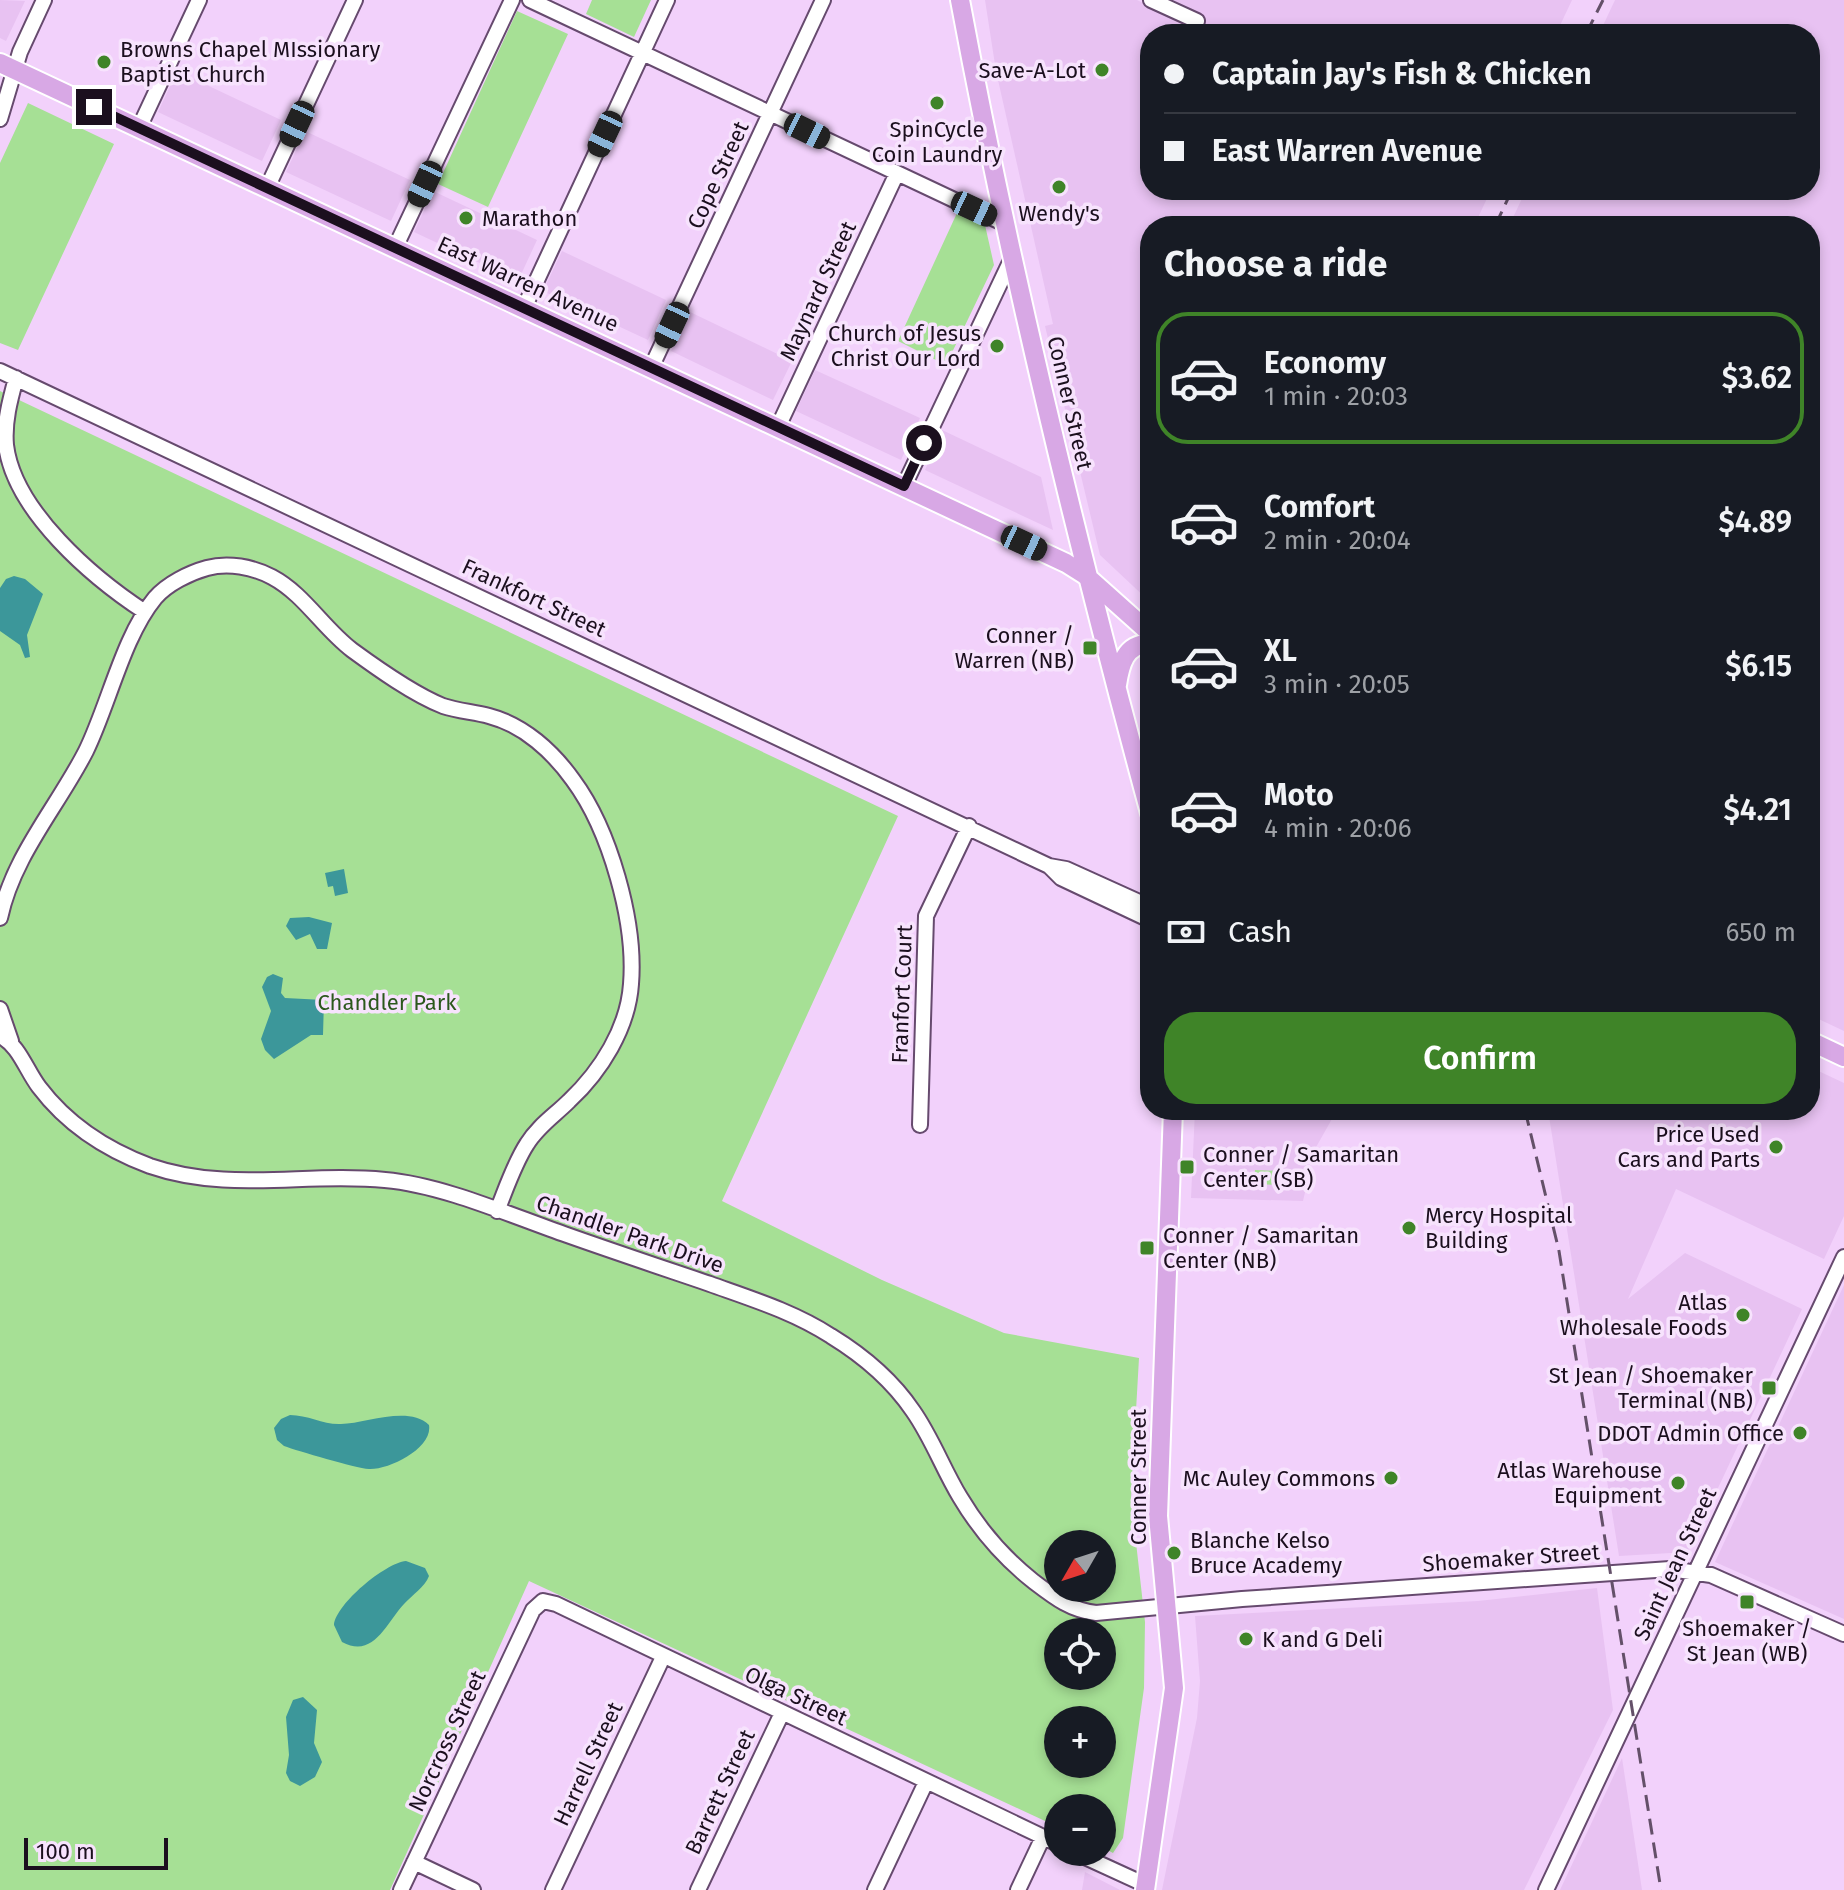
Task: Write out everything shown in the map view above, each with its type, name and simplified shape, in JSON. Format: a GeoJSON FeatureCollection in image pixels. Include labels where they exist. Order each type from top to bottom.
{"type":"FeatureCollection","features":[{"type":"Feature","properties":{"kind":"main road","name":"Conner Street"},"geometry":{"type":"LineString","coordinates":[[960,0],[1003,223],[1085,575],[1140,776]]}},
{"type":"Feature","properties":{"kind":"main road","name":"East Warren Avenue"},"geometry":{"type":"LineString","coordinates":[[7,66],[904,486],[1085,575],[1140,624]]}},
{"type":"Feature","properties":{"kind":"main road"},"geometry":{"type":"LineString","coordinates":[[1116,688],[1124,657],[1140,644]]}},
{"type":"Feature","properties":{"kind":"main road"},"geometry":{"type":"LineString","coordinates":[[1820,1046],[1844,1057]]}},
{"type":"Feature","properties":{"kind":"main road","name":"Conner Street"},"geometry":{"type":"LineString","coordinates":[[1145,1888],[1173,1705],[1158,1494],[1173,1120]]}},
{"type":"Feature","properties":{"kind":"street"},"geometry":{"type":"LineString","coordinates":[[0,119],[7,66],[44,0]]}},
{"type":"Feature","properties":{"kind":"street"},"geometry":{"type":"LineString","coordinates":[[139,128],[199,0]]}},
{"type":"Feature","properties":{"kind":"street"},"geometry":{"type":"LineString","coordinates":[[267,188],[355,0]]}},
{"type":"Feature","properties":{"kind":"street"},"geometry":{"type":"LineString","coordinates":[[395,248],[512,0]]}},
{"type":"Feature","properties":{"kind":"street"},"geometry":{"type":"LineString","coordinates":[[530,0],[1003,223]]}},
{"type":"Feature","properties":{"kind":"street"},"geometry":{"type":"LineString","coordinates":[[524,308],[667,0]]}},
{"type":"Feature","properties":{"kind":"street","name":"Cope Street"},"geometry":{"type":"LineString","coordinates":[[651,368],[823,0]]}},
{"type":"Feature","properties":{"kind":"street"},"geometry":{"type":"LineString","coordinates":[[1151,0],[1197,21]]}},
{"type":"Feature","properties":{"kind":"street","name":"Maynard Street"},"geometry":{"type":"LineString","coordinates":[[778,427],[897,173]]}},
{"type":"Feature","properties":{"kind":"street"},"geometry":{"type":"LineString","coordinates":[[904,486],[1012,258]]}},
{"type":"Feature","properties":{"kind":"street","name":"Frankfort Street"},"geometry":{"type":"LineString","coordinates":[[0,371],[1049,866]]}},
{"type":"Feature","properties":{"kind":"street"},"geometry":{"type":"LineString","coordinates":[[16,378],[5,429],[8,456],[18,481],[74,556],[145,612]]}},
{"type":"Feature","properties":{"kind":"street"},"geometry":{"type":"LineString","coordinates":[[0,918],[8,886],[22,858],[72,778],[97,728],[122,657],[145,612],[163,591],[199,571],[228,566],[259,571],[287,587],[353,651],[423,695],[445,706],[503,720],[529,735],[558,761],[585,798],[608,843],[620,886],[632,969],[629,1002],[621,1027],[596,1070],[526,1145],[497,1211]]}},
{"type":"Feature","properties":{"kind":"street","name":"Franfort Court"},"geometry":{"type":"LineString","coordinates":[[920,1125],[926,916],[969,826]]}},
{"type":"Feature","properties":{"kind":"street"},"geometry":{"type":"LineString","coordinates":[[1049,866],[1066,869],[1140,902]]}},
{"type":"Feature","properties":{"kind":"street"},"geometry":{"type":"LineString","coordinates":[[1049,866],[1061,878],[1140,915]]}},
{"type":"Feature","properties":{"kind":"street"},"geometry":{"type":"LineString","coordinates":[[0,1009],[6,1039]]}},
{"type":"Feature","properties":{"kind":"street","name":"Chandler Park Drive"},"geometry":{"type":"LineString","coordinates":[[6,1039],[39,1087],[66,1116],[104,1144],[149,1165],[197,1178],[241,1182],[390,1180],[497,1211],[763,1302],[821,1330],[861,1357],[901,1395],[927,1433],[974,1519],[1006,1557],[1035,1583],[1067,1606],[1082,1611],[1168,1606]]}},
{"type":"Feature","properties":{"kind":"street","name":"Saint Jean Street"},"geometry":{"type":"LineString","coordinates":[[1546,1890],[1844,1257]]}},
{"type":"Feature","properties":{"kind":"street","name":"Shoemaker Street"},"geometry":{"type":"LineString","coordinates":[[1168,1606],[1670,1569],[1711,1575],[1844,1634]]}},
{"type":"Feature","properties":{"kind":"street","name":"Olga Street"},"geometry":{"type":"LineString","coordinates":[[533,1610],[538,1604],[549,1601],[1043,1837]]}},
{"type":"Feature","properties":{"kind":"street","name":"Norcross Street"},"geometry":{"type":"LineString","coordinates":[[401,1890],[533,1610]]}},
{"type":"Feature","properties":{"kind":"street","name":"Harrell Street"},"geometry":{"type":"LineString","coordinates":[[553,1890],[663,1657]]}},
{"type":"Feature","properties":{"kind":"street","name":"Barrett Street"},"geometry":{"type":"LineString","coordinates":[[698,1890],[782,1713]]}},
{"type":"Feature","properties":{"kind":"street"},"geometry":{"type":"LineString","coordinates":[[875,1890],[926,1782]]}},
{"type":"Feature","properties":{"kind":"street"},"geometry":{"type":"LineString","coordinates":[[1018,1890],[1043,1837]]}},
{"type":"Feature","properties":{"kind":"street"},"geometry":{"type":"LineString","coordinates":[[414,1862],[473,1890]]}},
{"type":"Feature","properties":{"kind":"street"},"geometry":{"type":"LineString","coordinates":[[1102,1866],[1145,1888]]}},
{"type":"Feature","properties":{"kind":"shaded area"},"geometry":{"type":"Polygon","coordinates":[[[0,0],[25,1],[6,41],[0,38],[0,0]]]}},
{"type":"Feature","properties":{"kind":"shaded area"},"geometry":{"type":"Polygon","coordinates":[[[985,0],[1137,0],[1186,24],[1140,24],[1140,200],[1486,200],[1479,216],[1140,216],[1140,593],[1100,555],[1045,326],[1053,324],[996,71],[985,0]]]}},
{"type":"Feature","properties":{"kind":"shaded area"},"geometry":{"type":"Polygon","coordinates":[[[1160,0],[1572,0],[1561,24],[1194,24],[1197,17],[1160,0]]]}},
{"type":"Feature","properties":{"kind":"shaded area"},"geometry":{"type":"Polygon","coordinates":[[[1615,0],[1844,0],[1844,1031],[1820,1020],[1820,216],[1514,216],[1521,200],[1820,200],[1820,24],[1604,24],[1615,0]]]}},
{"type":"Feature","properties":{"kind":"shaded area"},"geometry":{"type":"Polygon","coordinates":[[[177,71],[281,120],[262,161],[158,112],[177,71]]]}},
{"type":"Feature","properties":{"kind":"shaded area"},"geometry":{"type":"Polygon","coordinates":[[[305,131],[410,180],[391,221],[286,172],[305,131]]]}},
{"type":"Feature","properties":{"kind":"shaded area"},"geometry":{"type":"Polygon","coordinates":[[[433,191],[537,240],[518,281],[414,232],[433,191]]]}},
{"type":"Feature","properties":{"kind":"shaded area"},"geometry":{"type":"Polygon","coordinates":[[[562,251],[666,300],[648,340],[543,291],[562,251]]]}},
{"type":"Feature","properties":{"kind":"shaded area"},"geometry":{"type":"Polygon","coordinates":[[[690,312],[792,361],[773,400],[671,351],[690,312]]]}},
{"type":"Feature","properties":{"kind":"shaded area"},"geometry":{"type":"Polygon","coordinates":[[[815,370],[920,418],[901,460],[796,411],[815,370]]]}},
{"type":"Feature","properties":{"kind":"shaded area"},"geometry":{"type":"Polygon","coordinates":[[[942,430],[1041,477],[1053,530],[925,470],[942,430]]]}},
{"type":"Feature","properties":{"kind":"shaded area"},"geometry":{"type":"Polygon","coordinates":[[[14,576],[25,579],[43,594],[27,635],[30,657],[25,658],[20,645],[0,631],[0,588],[6,579],[14,576]]]}},
{"type":"Feature","properties":{"kind":"shaded area"},"geometry":{"type":"Polygon","coordinates":[[[344,869],[348,893],[335,896],[333,886],[328,887],[325,873],[344,869]]]}},
{"type":"Feature","properties":{"kind":"shaded area"},"geometry":{"type":"Polygon","coordinates":[[[309,917],[332,923],[327,949],[317,949],[310,934],[296,940],[286,926],[290,918],[309,917]]]}},
{"type":"Feature","properties":{"kind":"shaded area"},"geometry":{"type":"Polygon","coordinates":[[[273,974],[283,978],[281,993],[285,998],[324,1000],[323,1035],[311,1035],[274,1059],[265,1050],[261,1039],[271,1011],[262,987],[267,977],[273,974]]]}},
{"type":"Feature","properties":{"kind":"shaded area"},"geometry":{"type":"Polygon","coordinates":[[[1820,1072],[1844,1083],[1844,1216],[1824,1259],[1676,1189],[1628,1299],[1685,1253],[1802,1309],[1688,1552],[1619,1556],[1550,1120],[1820,1120],[1820,1072]]]}},
{"type":"Feature","properties":{"kind":"shaded area"},"geometry":{"type":"Polygon","coordinates":[[[1195,1120],[1331,1120],[1315,1149],[1303,1201],[1191,1198],[1195,1120]]]}},
{"type":"Feature","properties":{"kind":"shaded area"},"geometry":{"type":"Polygon","coordinates":[[[1844,1285],[1844,1619],[1715,1562],[1844,1285]]]}},
{"type":"Feature","properties":{"kind":"shaded area"},"geometry":{"type":"Polygon","coordinates":[[[290,1415],[341,1424],[410,1416],[429,1425],[424,1442],[408,1456],[387,1466],[369,1469],[284,1446],[277,1440],[274,1428],[281,1419],[290,1415]]]}},
{"type":"Feature","properties":{"kind":"shaded area"},"geometry":{"type":"Polygon","coordinates":[[[406,1561],[425,1568],[429,1576],[425,1584],[371,1642],[353,1646],[342,1642],[334,1625],[343,1606],[386,1569],[406,1561]]]}},
{"type":"Feature","properties":{"kind":"shaded area"},"geometry":{"type":"Polygon","coordinates":[[[1597,1588],[1613,1710],[1524,1890],[1162,1890],[1197,1718],[1200,1681],[1195,1616],[1478,1601],[1597,1588]]]}},
{"type":"Feature","properties":{"kind":"shaded area"},"geometry":{"type":"Polygon","coordinates":[[[303,1697],[317,1710],[314,1743],[322,1762],[315,1777],[300,1786],[290,1781],[286,1773],[289,1755],[286,1717],[293,1700],[303,1697]]]}},
{"type":"Feature","properties":{"kind":"shaded area"},"geometry":{"type":"Polygon","coordinates":[[[1622,1758],[1642,1890],[1560,1890],[1622,1758]]]}},
{"type":"Feature","properties":{"kind":"shaded area"},"geometry":{"type":"Polygon","coordinates":[[[1085,1872],[1120,1890],[1082,1890],[1085,1872]]]}},
{"type":"Feature","properties":{"kind":"green space"},"geometry":{"type":"Polygon","coordinates":[[[592,0],[651,0],[634,37],[586,14],[592,0]]]}},
{"type":"Feature","properties":{"kind":"green space"},"geometry":{"type":"Polygon","coordinates":[[[517,11],[568,34],[488,207],[438,184],[517,11]]]}},
{"type":"Feature","properties":{"kind":"green space"},"geometry":{"type":"Polygon","coordinates":[[[28,103],[114,144],[18,350],[0,343],[0,163],[28,103]]]}},
{"type":"Feature","properties":{"kind":"green space"},"geometry":{"type":"Polygon","coordinates":[[[957,213],[985,225],[994,265],[946,365],[898,341],[957,213]]]}},
{"type":"Feature","properties":{"kind":"green space","name":"Chandler Park"},"geometry":{"type":"Polygon","coordinates":[[[0,391],[898,816],[722,1201],[882,1280],[1004,1333],[1139,1358],[1131,1498],[1145,1622],[1144,1688],[1123,1838],[1116,1848],[1116,1794],[1044,1794],[1044,1820],[529,1581],[390,1890],[0,1890],[0,391]]]}},
{"type":"Feature","properties":{"kind":"green space"},"geometry":{"type":"Polygon","coordinates":[[[1255,1170],[1280,1171],[1280,1185],[1254,1184],[1255,1170]]]}},
{"type":"Feature","properties":{"kind":"railway"},"geometry":{"type":"LineString","coordinates":[[1591,24],[1603,0]]}},
{"type":"Feature","properties":{"kind":"railway"},"geometry":{"type":"LineString","coordinates":[[1500,216],[1507,200]]}},
{"type":"Feature","properties":{"kind":"railway"},"geometry":{"type":"LineString","coordinates":[[1527,1120],[1559,1251],[1661,1890]]}},
{"type":"Feature","properties":{"kind":"place","name":"Browns Chapel MIssionary Baptist Church"},"geometry":{"type":"Point","coordinates":[104,62]}},
{"type":"Feature","properties":{"kind":"place","name":"Save-A-Lot"},"geometry":{"type":"Point","coordinates":[1102,70]}},
{"type":"Feature","properties":{"kind":"place","name":"SpinCycle Coin Laundry"},"geometry":{"type":"Point","coordinates":[937,103]}},
{"type":"Feature","properties":{"kind":"place","name":"Wendy's"},"geometry":{"type":"Point","coordinates":[1059,187]}},
{"type":"Feature","properties":{"kind":"place","name":"Marathon"},"geometry":{"type":"Point","coordinates":[466,218]}},
{"type":"Feature","properties":{"kind":"place","name":"Church of Jesus Christ Our Lord"},"geometry":{"type":"Point","coordinates":[997,346]}},
{"type":"Feature","properties":{"kind":"place","name":"Conner / Warren (NB)"},"geometry":{"type":"Point","coordinates":[1090,648]}},
{"type":"Feature","properties":{"kind":"place","name":"Price Used Cars and Parts"},"geometry":{"type":"Point","coordinates":[1776,1147]}},
{"type":"Feature","properties":{"kind":"place","name":"Conner / Samaritan Center (SB)"},"geometry":{"type":"Point","coordinates":[1187,1167]}},
{"type":"Feature","properties":{"kind":"place","name":"Mercy Hospital Building"},"geometry":{"type":"Point","coordinates":[1409,1228]}},
{"type":"Feature","properties":{"kind":"place","name":"Conner / Samaritan Center (NB)"},"geometry":{"type":"Point","coordinates":[1147,1248]}},
{"type":"Feature","properties":{"kind":"place","name":"Atlas Wholesale Foods"},"geometry":{"type":"Point","coordinates":[1743,1315]}},
{"type":"Feature","properties":{"kind":"place","name":"St Jean / Shoemaker Terminal (NB)"},"geometry":{"type":"Point","coordinates":[1769,1388]}},
{"type":"Feature","properties":{"kind":"place","name":"DDOT Admin Office"},"geometry":{"type":"Point","coordinates":[1800,1433]}},
{"type":"Feature","properties":{"kind":"place","name":"Mc Auley Commons"},"geometry":{"type":"Point","coordinates":[1391,1478]}},
{"type":"Feature","properties":{"kind":"place","name":"Atlas Warehouse Equipment"},"geometry":{"type":"Point","coordinates":[1678,1483]}},
{"type":"Feature","properties":{"kind":"place","name":"Blanche Kelso Bruce Academy"},"geometry":{"type":"Point","coordinates":[1174,1553]}},
{"type":"Feature","properties":{"kind":"place","name":"Shoemaker / St Jean (WB)"},"geometry":{"type":"Point","coordinates":[1747,1602]}},
{"type":"Feature","properties":{"kind":"place","name":"K and G Deli"},"geometry":{"type":"Point","coordinates":[1246,1639]}},
{"type":"Feature","properties":{"kind":"route"},"geometry":{"type":"LineString","coordinates":[[94,107],[904,486],[924,443]]}}]}
